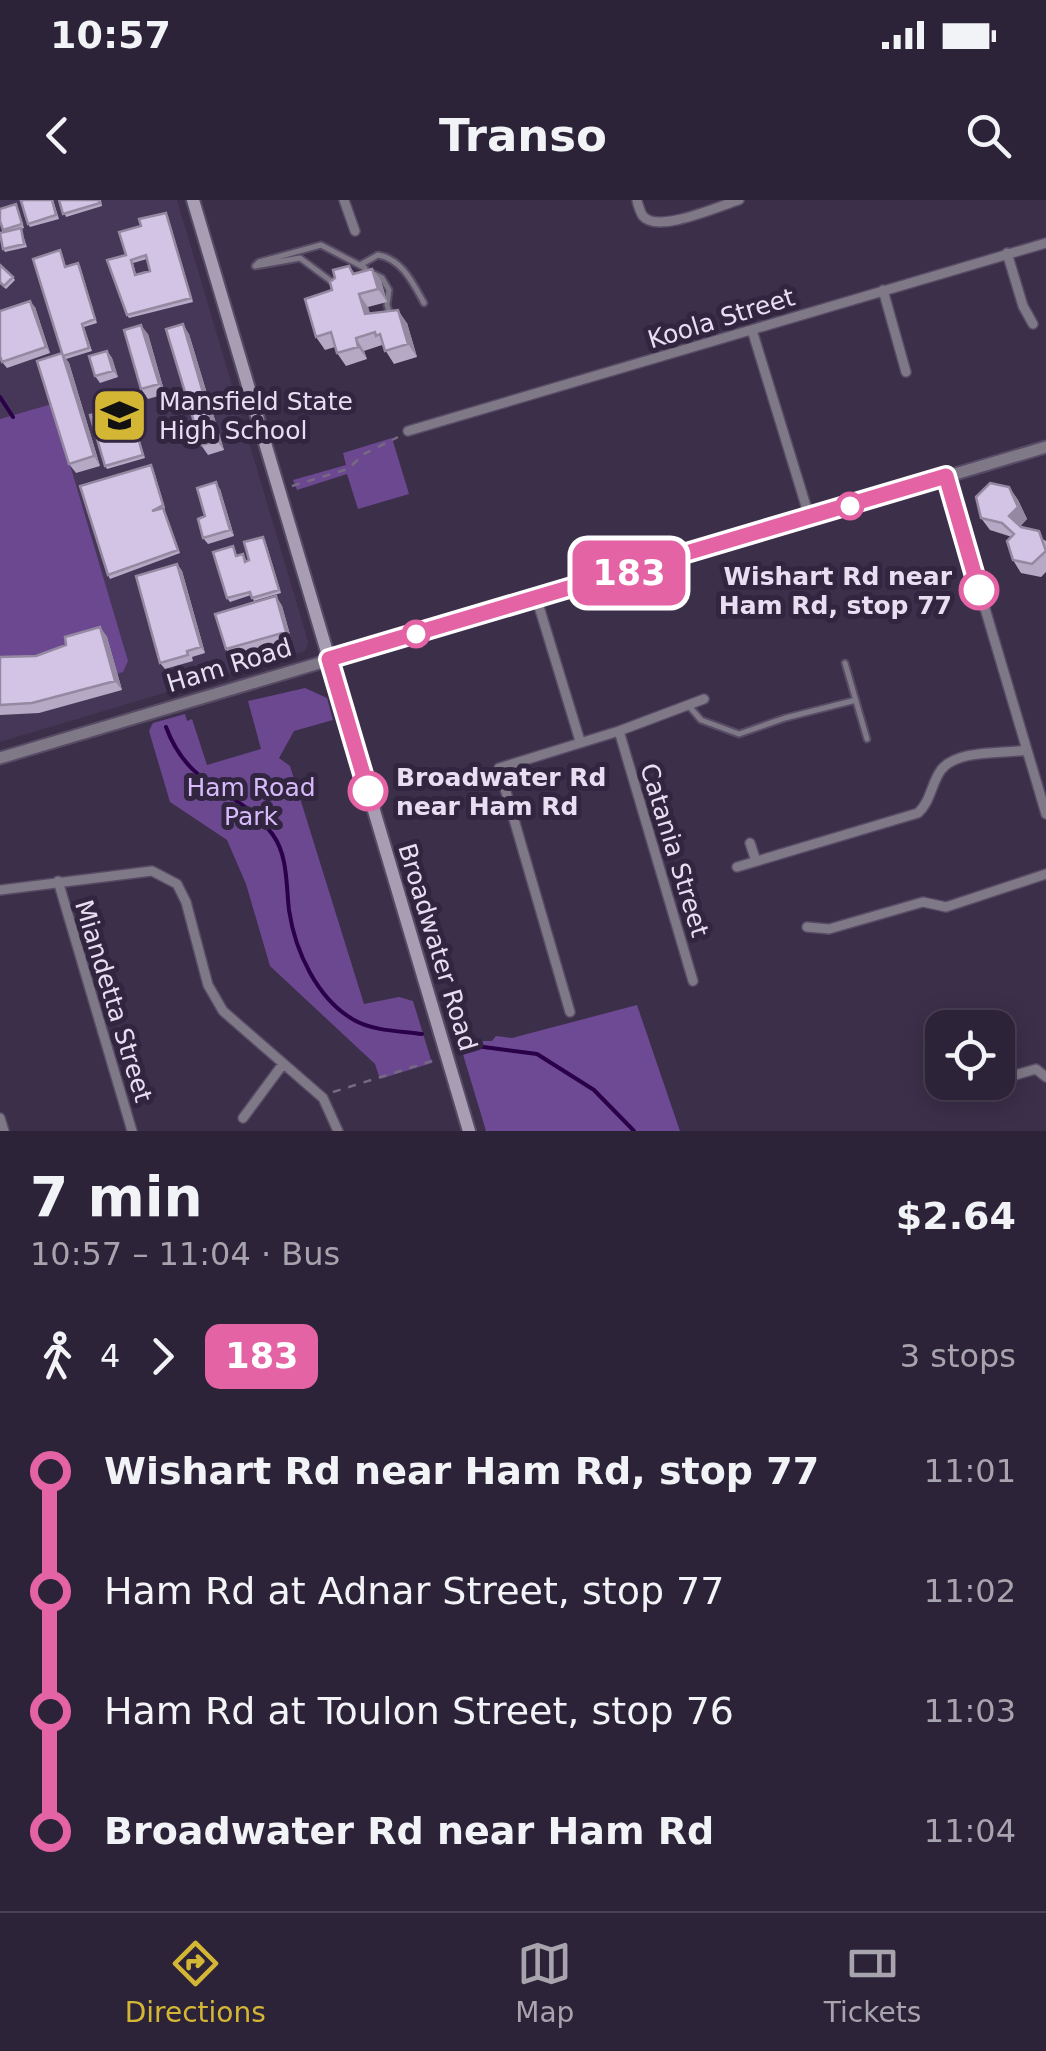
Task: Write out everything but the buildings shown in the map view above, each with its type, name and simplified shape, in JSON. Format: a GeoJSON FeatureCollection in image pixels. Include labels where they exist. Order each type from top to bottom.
{"type":"FeatureCollection","features":[{"type":"Feature","properties":{"kind":"main road","name":"Broadwater Road"},"geometry":{"type":"LineString","coordinates":[[193,200],[469,1131]]}},
{"type":"Feature","properties":{"kind":"street"},"geometry":{"type":"LineString","coordinates":[[344,200],[355,231]]}},
{"type":"Feature","properties":{"kind":"street"},"geometry":{"type":"LineString","coordinates":[[637,200],[642,215],[651,222],[665,224],[739,200]]}},
{"type":"Feature","properties":{"kind":"street","name":"Koola Street"},"geometry":{"type":"LineString","coordinates":[[408,431],[1046,244]]}},
{"type":"Feature","properties":{"kind":"street"},"geometry":{"type":"LineString","coordinates":[[1007,254],[1023,306],[1033,324]]}},
{"type":"Feature","properties":{"kind":"street"},"geometry":{"type":"LineString","coordinates":[[883,290],[906,372]]}},
{"type":"Feature","properties":{"kind":"street"},"geometry":{"type":"LineString","coordinates":[[752,330],[810,519]]}},
{"type":"Feature","properties":{"kind":"street","name":"Ham Road"},"geometry":{"type":"LineString","coordinates":[[0,758],[1046,447]]}},
{"type":"Feature","properties":{"kind":"street"},"geometry":{"type":"LineString","coordinates":[[946,476],[1046,814]]}},
{"type":"Feature","properties":{"kind":"street"},"geometry":{"type":"LineString","coordinates":[[537,600],[580,741]]}},
{"type":"Feature","properties":{"kind":"street"},"geometry":{"type":"LineString","coordinates":[[570,1012],[499,768],[619,731],[704,699]]}},
{"type":"Feature","properties":{"kind":"street","name":"Catania Street"},"geometry":{"type":"LineString","coordinates":[[619,731],[694,981]]}},
{"type":"Feature","properties":{"kind":"street"},"geometry":{"type":"LineString","coordinates":[[737,867],[918,812],[927,804],[940,772],[955,759],[1027,750]]}},
{"type":"Feature","properties":{"kind":"street"},"geometry":{"type":"LineString","coordinates":[[750,843],[756,862]]}},
{"type":"Feature","properties":{"kind":"street"},"geometry":{"type":"LineString","coordinates":[[1,888],[152,871],[177,884],[186,902],[208,985],[223,1011],[323,1098],[338,1131]]}},
{"type":"Feature","properties":{"kind":"street"},"geometry":{"type":"LineString","coordinates":[[807,927],[829,930],[923,902],[946,907],[1046,874]]}},
{"type":"Feature","properties":{"kind":"street","name":"Miandetta Street"},"geometry":{"type":"LineString","coordinates":[[58,882],[132,1131]]}},
{"type":"Feature","properties":{"kind":"street"},"geometry":{"type":"LineString","coordinates":[[243,1118],[282,1064]]}},
{"type":"Feature","properties":{"kind":"street"},"geometry":{"type":"LineString","coordinates":[[1015,1076],[1036,1070],[1046,1077]]}},
{"type":"Feature","properties":{"kind":"street"},"geometry":{"type":"LineString","coordinates":[[0,1118],[4,1131]]}},
{"type":"Feature","properties":{"kind":"lane"},"geometry":{"type":"LineString","coordinates":[[342,286],[335,285],[300,258],[255,266],[321,245],[377,275],[387,285],[391,318]]}},
{"type":"Feature","properties":{"kind":"lane"},"geometry":{"type":"LineString","coordinates":[[360,265],[378,255],[392,260],[409,276],[424,303]]}},
{"type":"Feature","properties":{"kind":"lane"},"geometry":{"type":"LineString","coordinates":[[358,281],[367,272]]}},
{"type":"Feature","properties":{"kind":"lane"},"geometry":{"type":"LineString","coordinates":[[845,664],[867,738]]}},
{"type":"Feature","properties":{"kind":"lane"},"geometry":{"type":"LineString","coordinates":[[689,706],[701,720],[739,734],[856,700]]}},
{"type":"Feature","properties":{"kind":"path"},"geometry":{"type":"LineString","coordinates":[[292,486],[348,469],[364,454],[408,431]]}},
{"type":"Feature","properties":{"kind":"path"},"geometry":{"type":"LineString","coordinates":[[323,1098],[336,1090],[435,1060]]}},
{"type":"Feature","properties":{"kind":"shaded area","name":"Mansfield State High School"},"geometry":{"type":"Polygon","coordinates":[[[0,200],[177,200],[305,631],[305,651],[0,742],[0,200]]]}},
{"type":"Feature","properties":{"kind":"shaded area"},"geometry":{"type":"Polygon","coordinates":[[[637,1005],[680,1131],[486,1131],[459,1041],[512,1038],[637,1005]]]}},
{"type":"Feature","properties":{"kind":"green space"},"geometry":{"type":"Polygon","coordinates":[[[52,404],[128,661],[123,672],[0,709],[0,419],[52,404]]]}},
{"type":"Feature","properties":{"kind":"green space"},"geometry":{"type":"Polygon","coordinates":[[[392,438],[409,494],[358,509],[347,474],[297,490],[293,480],[346,465],[343,453],[392,438]]]}},
{"type":"Feature","properties":{"kind":"green space","name":"Ham Road Park"},"geometry":{"type":"Polygon","coordinates":[[[305,688],[327,698],[333,720],[294,731],[279,758],[290,766],[364,1004],[399,997],[413,1001],[432,1063],[380,1079],[375,1064],[270,966],[246,884],[227,840],[170,802],[149,731],[153,723],[185,714],[187,721],[192,719],[207,765],[261,749],[248,701],[305,688]]]}},
{"type":"Feature","properties":{"kind":"waterway"},"geometry":{"type":"LineString","coordinates":[[0,397],[13,417]]}},
{"type":"Feature","properties":{"kind":"waterway"},"geometry":{"type":"LineString","coordinates":[[166,727],[188,765],[246,807],[278,843],[296,942],[329,1000],[361,1024],[422,1034]]}},
{"type":"Feature","properties":{"kind":"waterway"},"geometry":{"type":"LineString","coordinates":[[461,1044],[537,1054],[594,1090],[634,1131]]}},
{"type":"Feature","properties":{"kind":"bus line","name":"183"},"geometry":{"type":"LineString","coordinates":[[368,791],[329,659],[946,476],[979,590]]}},
{"type":"Feature","properties":{"kind":"place","name":"Mansfield State High School"},"geometry":{"type":"Point","coordinates":[120,415]}},
{"type":"Feature","properties":{"kind":"place","name":"Wishart Rd near Ham Rd, stop 77"},"geometry":{"type":"Point","coordinates":[979,590]}},
{"type":"Feature","properties":{"kind":"place","name":"Broadwater Rd near Ham Rd"},"geometry":{"type":"Point","coordinates":[368,791]}}]}
